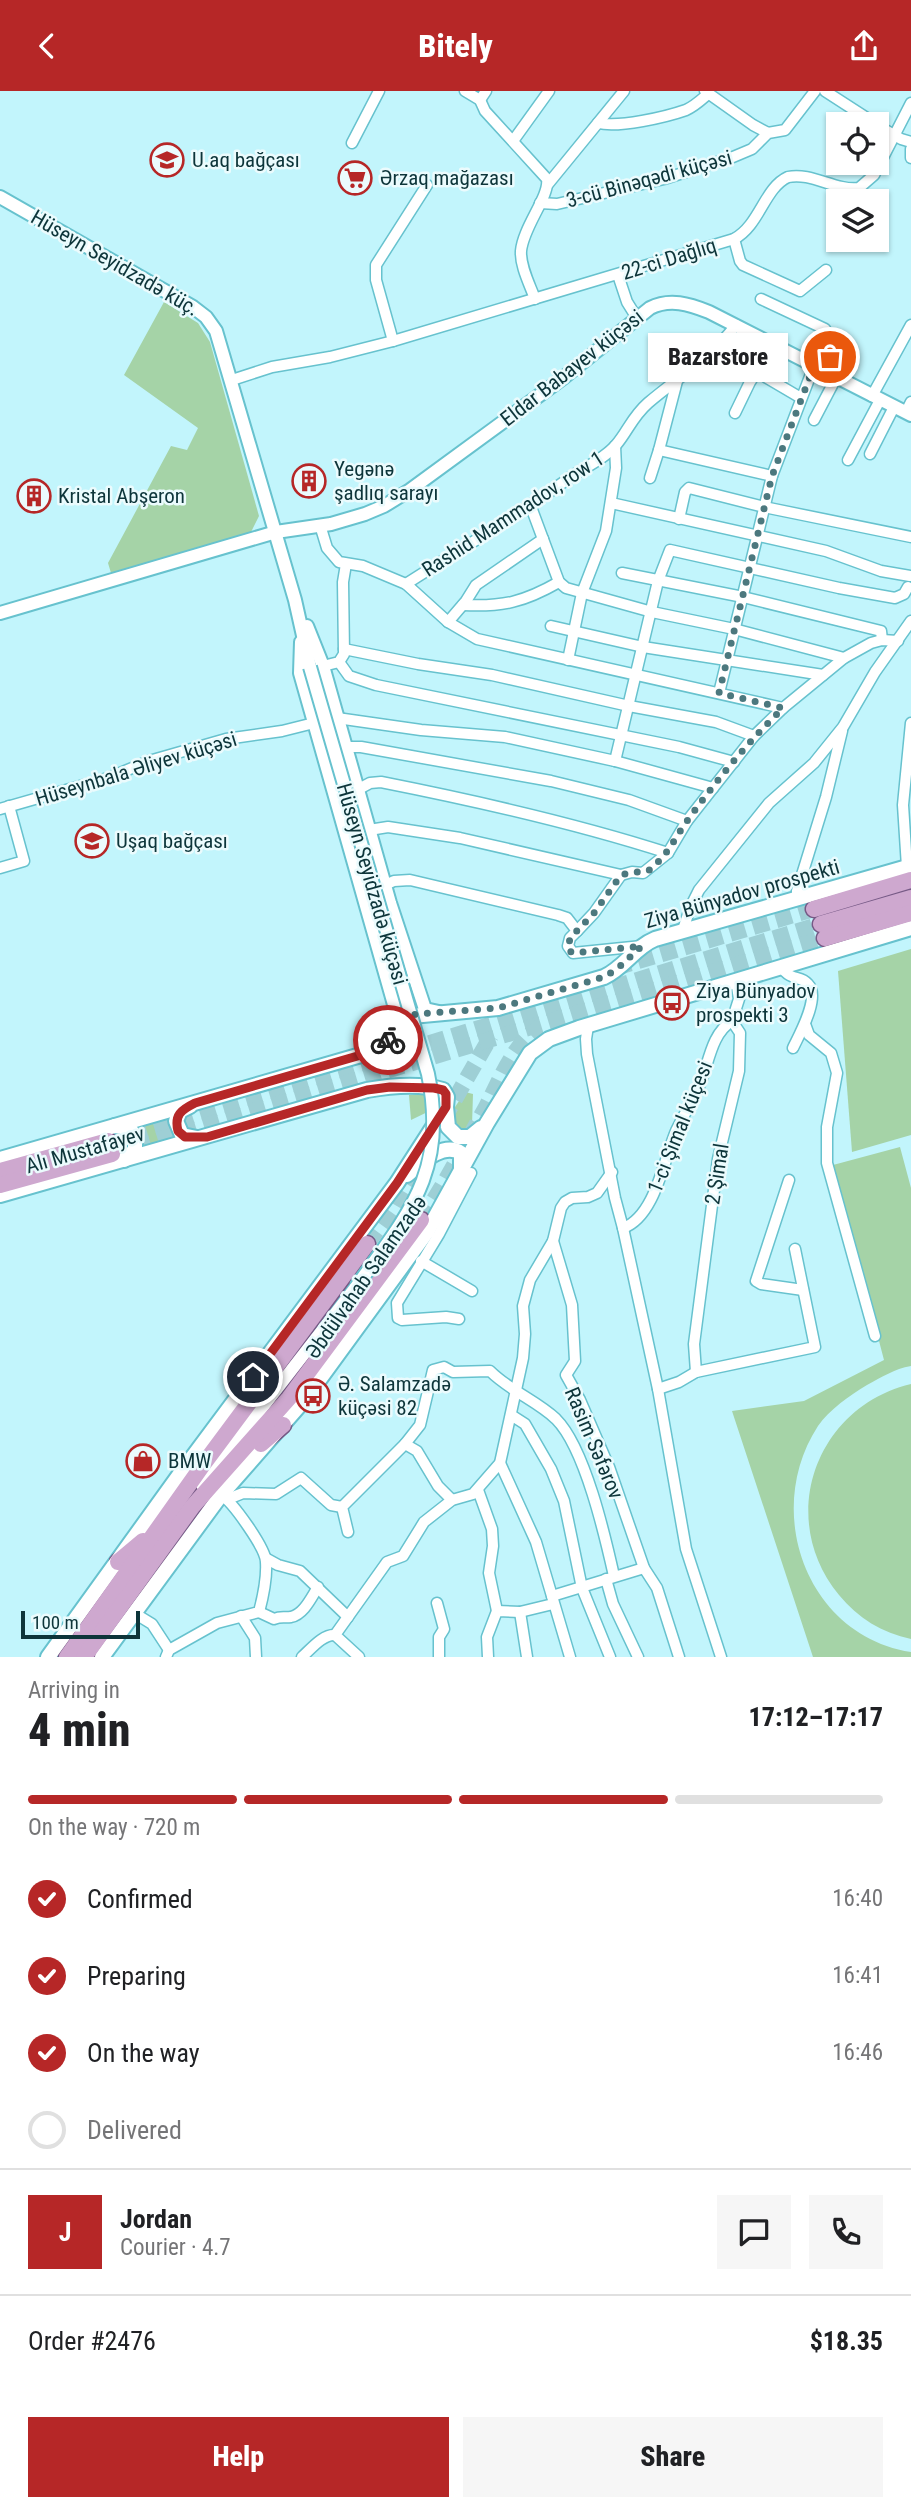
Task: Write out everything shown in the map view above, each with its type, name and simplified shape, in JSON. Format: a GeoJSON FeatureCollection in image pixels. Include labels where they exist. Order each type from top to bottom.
{"type":"FeatureCollection","features":[{"type":"Feature","properties":{"kind":"main road","name":"Ziya Bünyadov prospekti"},"geometry":{"type":"LineString","coordinates":[[514,1004],[612,973],[642,946],[655,939],[910,871]]}},
{"type":"Feature","properties":{"kind":"main road","name":"Ziya Bünyadov prospekti"},"geometry":{"type":"LineString","coordinates":[[820,924],[910,871]]}},
{"type":"Feature","properties":{"kind":"main road"},"geometry":{"type":"LineString","coordinates":[[820,924],[911,898]]}},
{"type":"Feature","properties":{"kind":"main road"},"geometry":{"type":"LineString","coordinates":[[820,924],[911,913]]}},
{"type":"Feature","properties":{"kind":"main road"},"geometry":{"type":"LineString","coordinates":[[588,1026],[911,928]]}},
{"type":"Feature","properties":{"kind":"main road","name":"Alı Mustafayev"},"geometry":{"type":"LineString","coordinates":[[0,1195],[114,1145],[195,1103],[361,1055],[382,1044],[404,1020],[412,1016],[489,1010],[514,1004]]}},
{"type":"Feature","properties":{"kind":"main road","name":"Əbdülvahab Salamzadə"},"geometry":{"type":"LineString","coordinates":[[275,1425],[306,1398],[427,1232],[466,1172],[487,1123],[527,1058],[542,1043],[588,1026]]}},
{"type":"Feature","properties":{"kind":"main road","name":"Alı Mustafayev"},"geometry":{"type":"LineString","coordinates":[[0,1159],[207,1137],[381,1088],[439,1089],[446,1094],[446,1107]]}},
{"type":"Feature","properties":{"kind":"main road"},"geometry":{"type":"LineString","coordinates":[[195,1103],[180,1111],[176,1121],[178,1131],[185,1137],[207,1137]]}},
{"type":"Feature","properties":{"kind":"main road"},"geometry":{"type":"LineString","coordinates":[[446,1107],[448,1127],[458,1137],[473,1136],[487,1123]]}},
{"type":"Feature","properties":{"kind":"main road"},"geometry":{"type":"LineString","coordinates":[[397,1183],[446,1107]]}},
{"type":"Feature","properties":{"kind":"main road","name":"Alı Mustafayev"},"geometry":{"type":"LineString","coordinates":[[0,1171],[114,1145]]}},
{"type":"Feature","properties":{"kind":"main road","name":"Alı Mustafayev"},"geometry":{"type":"LineString","coordinates":[[0,1185],[114,1145]]}},
{"type":"Feature","properties":{"kind":"main road"},"geometry":{"type":"LineString","coordinates":[[397,1183],[423,1162],[447,1150],[461,1153],[466,1172]]}},
{"type":"Feature","properties":{"kind":"main road","name":"Əbdülvahab Salamzadə"},"geometry":{"type":"LineString","coordinates":[[48,1657],[180,1474],[397,1183]]}},
{"type":"Feature","properties":{"kind":"main road","name":"Əbdülvahab Salamzadə"},"geometry":{"type":"LineString","coordinates":[[102,1657],[223,1491],[275,1425],[421,1220]]}},
{"type":"Feature","properties":{"kind":"main road","name":"Əbdülvahab Salamzadə"},"geometry":{"type":"LineString","coordinates":[[78,1654],[205,1462],[367,1244]]}},
{"type":"Feature","properties":{"kind":"main road"},"geometry":{"type":"LineString","coordinates":[[223,1491],[251,1452],[275,1425]]}},
{"type":"Feature","properties":{"kind":"main road","name":"Əbdülvahab Salamzadə"},"geometry":{"type":"LineString","coordinates":[[78,1654],[192,1507],[223,1491]]}},
{"type":"Feature","properties":{"kind":"main road"},"geometry":{"type":"LineString","coordinates":[[118,1562],[161,1527]]}},
{"type":"Feature","properties":{"kind":"street"},"geometry":{"type":"LineString","coordinates":[[352,143],[379,91]]}},
{"type":"Feature","properties":{"kind":"street"},"geometry":{"type":"LineString","coordinates":[[465,91],[483,96],[485,111],[544,175],[548,184]]}},
{"type":"Feature","properties":{"kind":"street"},"geometry":{"type":"LineString","coordinates":[[513,141],[549,91]]}},
{"type":"Feature","properties":{"kind":"street"},"geometry":{"type":"LineString","coordinates":[[535,299],[520,255],[531,219],[548,184],[624,91]]}},
{"type":"Feature","properties":{"kind":"street","name":"3-cü Binəqədi küçəsi"},"geometry":{"type":"LineString","coordinates":[[540,203],[557,204],[664,179],[733,157],[752,149],[768,133],[779,132],[790,125],[815,91]]}},
{"type":"Feature","properties":{"kind":"street"},"geometry":{"type":"LineString","coordinates":[[825,91],[856,112]]}},
{"type":"Feature","properties":{"kind":"street"},"geometry":{"type":"LineString","coordinates":[[598,123],[614,125],[685,110],[699,103],[706,92],[768,133]]}},
{"type":"Feature","properties":{"kind":"street"},"geometry":{"type":"LineString","coordinates":[[859,188],[874,175],[911,103]]}},
{"type":"Feature","properties":{"kind":"street"},"geometry":{"type":"LineString","coordinates":[[889,133],[911,142]]}},
{"type":"Feature","properties":{"kind":"street"},"geometry":{"type":"LineString","coordinates":[[911,149],[911,158]]}},
{"type":"Feature","properties":{"kind":"street","name":"22-ci Dağlıq"},"geometry":{"type":"LineString","coordinates":[[232,380],[272,367],[330,357],[393,341],[734,239],[746,231],[777,186],[788,177],[804,177],[843,188],[859,188]]}},
{"type":"Feature","properties":{"kind":"street"},"geometry":{"type":"LineString","coordinates":[[393,341],[374,272],[379,258],[427,185]]}},
{"type":"Feature","properties":{"kind":"street","name":"Hüseyn Seyidzadə küç."},"geometry":{"type":"LineString","coordinates":[[0,197],[144,273],[206,317],[220,340],[232,380]]}},
{"type":"Feature","properties":{"kind":"street"},"geometry":{"type":"LineString","coordinates":[[734,239],[743,265],[800,291],[826,270]]}},
{"type":"Feature","properties":{"kind":"street"},"geometry":{"type":"LineString","coordinates":[[618,275],[627,302],[637,318]]}},
{"type":"Feature","properties":{"kind":"street"},"geometry":{"type":"LineString","coordinates":[[719,693],[772,476],[801,398],[830,357],[830,336],[825,329],[761,299]]}},
{"type":"Feature","properties":{"kind":"street","name":"Eldar Babayev küçəsi"},"geometry":{"type":"LineString","coordinates":[[276,532],[320,525],[376,510],[403,495],[563,378],[657,305],[673,302],[701,309],[876,398],[905,409]]}},
{"type":"Feature","properties":{"kind":"street","name":"Rashid Mammadov, row 1"},"geometry":{"type":"LineString","coordinates":[[406,584],[506,519],[531,507],[615,446],[629,424],[647,404],[701,363],[721,345],[736,325]]}},
{"type":"Feature","properties":{"kind":"street"},"geometry":{"type":"LineString","coordinates":[[848,460],[911,325]]}},
{"type":"Feature","properties":{"kind":"street"},"geometry":{"type":"LineString","coordinates":[[721,345],[801,398]]}},
{"type":"Feature","properties":{"kind":"street"},"geometry":{"type":"LineString","coordinates":[[735,412],[773,345]]}},
{"type":"Feature","properties":{"kind":"street"},"geometry":{"type":"LineString","coordinates":[[814,420],[836,378]]}},
{"type":"Feature","properties":{"kind":"street"},"geometry":{"type":"LineString","coordinates":[[232,380],[314,664],[337,718],[416,985],[425,1009],[446,1012]]}},
{"type":"Feature","properties":{"kind":"street"},"geometry":{"type":"LineString","coordinates":[[650,478],[677,381]]}},
{"type":"Feature","properties":{"kind":"street"},"geometry":{"type":"LineString","coordinates":[[870,454],[905,409]]}},
{"type":"Feature","properties":{"kind":"street"},"geometry":{"type":"LineString","coordinates":[[568,660],[582,593],[606,531],[616,468],[615,446]]}},
{"type":"Feature","properties":{"kind":"street"},"geometry":{"type":"LineString","coordinates":[[659,450],[772,476]]}},
{"type":"Feature","properties":{"kind":"street"},"geometry":{"type":"LineString","coordinates":[[679,519],[685,492],[689,488],[764,507],[911,537]]}},
{"type":"Feature","properties":{"kind":"street"},"geometry":{"type":"LineString","coordinates":[[611,503],[826,551],[881,571],[911,574],[909,588],[895,598],[672,549],[667,553],[659,582],[615,761]]}},
{"type":"Feature","properties":{"kind":"street"},"geometry":{"type":"LineString","coordinates":[[531,507],[559,582],[566,588],[652,612],[734,628],[844,658]]}},
{"type":"Feature","properties":{"kind":"street"},"geometry":{"type":"LineString","coordinates":[[320,525],[330,554],[339,562],[363,566],[406,584],[448,622],[486,641],[783,708]]}},
{"type":"Feature","properties":{"kind":"street"},"geometry":{"type":"LineString","coordinates":[[0,613],[276,532]]}},
{"type":"Feature","properties":{"kind":"street"},"geometry":{"type":"LineString","coordinates":[[448,622],[476,585],[543,538]]}},
{"type":"Feature","properties":{"kind":"street"},"geometry":{"type":"LineString","coordinates":[[314,664],[339,662],[343,657],[342,582],[346,564]]}},
{"type":"Feature","properties":{"kind":"street"},"geometry":{"type":"LineString","coordinates":[[622,573],[743,597],[881,631],[882,640]]}},
{"type":"Feature","properties":{"kind":"street"},"geometry":{"type":"LineString","coordinates":[[463,605],[493,606],[517,602],[559,582]]}},
{"type":"Feature","properties":{"kind":"street"},"geometry":{"type":"LineString","coordinates":[[295,600],[301,639],[300,673],[397,1017],[393,1035]]}},
{"type":"Feature","properties":{"kind":"street"},"geometry":{"type":"LineString","coordinates":[[683,930],[699,890],[769,803],[814,763],[843,727],[875,672],[911,621]]}},
{"type":"Feature","properties":{"kind":"street"},"geometry":{"type":"LineString","coordinates":[[551,626],[643,647],[823,675]]}},
{"type":"Feature","properties":{"kind":"street"},"geometry":{"type":"LineString","coordinates":[[369,830],[388,827],[460,838],[621,875],[647,872],[668,853],[687,821],[754,736],[783,708],[844,658],[871,643],[882,640],[898,641]]}},
{"type":"Feature","properties":{"kind":"street"},"geometry":{"type":"LineString","coordinates":[[344,649],[492,675],[629,706],[716,722],[754,736]]}},
{"type":"Feature","properties":{"kind":"street"},"geometry":{"type":"LineString","coordinates":[[339,662],[349,676],[376,685],[621,735],[734,762]]}},
{"type":"Feature","properties":{"kind":"street","name":"Hüseyn Seyidzadə küçəsi"},"geometry":{"type":"LineString","coordinates":[[314,664],[428,1074],[433,1109],[430,1160],[420,1192],[409,1213],[325,1330]]}},
{"type":"Feature","properties":{"kind":"street"},"geometry":{"type":"LineString","coordinates":[[337,718],[421,730],[505,737],[615,761],[713,787]]}},
{"type":"Feature","properties":{"kind":"street","name":"Hüseynbala Əliyev küçəsi"},"geometry":{"type":"LineString","coordinates":[[4,807],[108,778],[149,761],[226,740],[314,723]]}},
{"type":"Feature","properties":{"kind":"street"},"geometry":{"type":"LineString","coordinates":[[910,871],[903,805],[911,723]]}},
{"type":"Feature","properties":{"kind":"street"},"geometry":{"type":"LineString","coordinates":[[797,900],[797,891],[832,775],[843,727]]}},
{"type":"Feature","properties":{"kind":"street"},"geometry":{"type":"LineString","coordinates":[[345,747],[361,747],[551,781],[629,800],[687,821]]}},
{"type":"Feature","properties":{"kind":"street"},"geometry":{"type":"LineString","coordinates":[[814,763],[832,775]]}},
{"type":"Feature","properties":{"kind":"street"},"geometry":{"type":"LineString","coordinates":[[357,790],[370,783],[381,782],[452,796],[633,841],[668,853]]}},
{"type":"Feature","properties":{"kind":"street"},"geometry":{"type":"LineString","coordinates":[[0,868],[24,861],[4,807]]}},
{"type":"Feature","properties":{"kind":"street"},"geometry":{"type":"LineString","coordinates":[[621,875],[594,913],[570,938],[568,950],[573,953],[642,946]]}},
{"type":"Feature","properties":{"kind":"street"},"geometry":{"type":"LineString","coordinates":[[385,885],[394,881],[410,880],[543,910],[567,918],[577,931]]}},
{"type":"Feature","properties":{"kind":"street"},"geometry":{"type":"LineString","coordinates":[[367,910],[374,923],[383,924],[391,917],[390,903]]}},
{"type":"Feature","properties":{"kind":"street"},"geometry":{"type":"LineString","coordinates":[[780,966],[788,977],[805,981],[811,988],[812,1000],[805,1024],[793,1048]]}},
{"type":"Feature","properties":{"kind":"street"},"geometry":{"type":"LineString","coordinates":[[387,979],[407,974],[416,985]]}},
{"type":"Feature","properties":{"kind":"street","name":"2 Şimal"},"geometry":{"type":"LineString","coordinates":[[695,1372],[694,1344],[718,1159],[739,1071],[740,1033],[732,1021],[739,999],[736,980]]}},
{"type":"Feature","properties":{"kind":"street","name":"1-ci Şimal küçesi"},"geometry":{"type":"LineString","coordinates":[[623,1228],[637,1220],[647,1208],[675,1132],[696,1093],[721,1029],[732,1021]]}},
{"type":"Feature","properties":{"kind":"street"},"geometry":{"type":"LineString","coordinates":[[805,1024],[809,1035],[831,1053],[837,1073],[827,1127],[827,1163],[875,1336]]}},
{"type":"Feature","properties":{"kind":"street"},"geometry":{"type":"LineString","coordinates":[[588,1026],[587,1054],[615,1198],[658,1389],[686,1549],[721,1657]]}},
{"type":"Feature","properties":{"kind":"street"},"geometry":{"type":"LineString","coordinates":[[459,1319],[446,1317],[402,1320],[397,1315],[397,1303],[439,1234],[466,1172]]}},
{"type":"Feature","properties":{"kind":"street"},"geometry":{"type":"LineString","coordinates":[[335,1635],[387,1562],[404,1556],[424,1522],[452,1500],[460,1500],[478,1490],[500,1463],[523,1358],[523,1306],[530,1280],[553,1241],[565,1202],[597,1193],[611,1173]]}},
{"type":"Feature","properties":{"kind":"street"},"geometry":{"type":"LineString","coordinates":[[789,1180],[756,1281],[803,1290]]}},
{"type":"Feature","properties":{"kind":"street","name":"Rasim Səfərov"},"geometry":{"type":"LineString","coordinates":[[553,1241],[572,1305],[575,1361],[567,1370],[567,1379],[580,1401],[609,1467],[643,1568],[657,1588],[679,1657]]}},
{"type":"Feature","properties":{"kind":"street"},"geometry":{"type":"LineString","coordinates":[[658,1389],[679,1382],[695,1372],[815,1347],[795,1249]]}},
{"type":"Feature","properties":{"kind":"street"},"geometry":{"type":"LineString","coordinates":[[421,1261],[472,1291]]}},
{"type":"Feature","properties":{"kind":"street"},"geometry":{"type":"LineString","coordinates":[[383,1293],[397,1303]]}},
{"type":"Feature","properties":{"kind":"street"},"geometry":{"type":"LineString","coordinates":[[161,1527],[192,1498],[325,1330]]}},
{"type":"Feature","properties":{"kind":"street"},"geometry":{"type":"LineString","coordinates":[[192,1507],[304,1366],[325,1330]]}},
{"type":"Feature","properties":{"kind":"street"},"geometry":{"type":"LineString","coordinates":[[342,1507],[405,1444],[420,1425],[429,1380],[435,1369],[444,1367],[453,1372],[488,1370],[555,1419],[576,1451],[602,1521],[613,1604],[638,1657]]}},
{"type":"Feature","properties":{"kind":"street"},"geometry":{"type":"LineString","coordinates":[[511,1415],[525,1424],[551,1469],[564,1501],[582,1588],[610,1657]]}},
{"type":"Feature","properties":{"kind":"street"},"geometry":{"type":"LineString","coordinates":[[405,1444],[417,1451],[438,1486],[452,1500]]}},
{"type":"Feature","properties":{"kind":"street"},"geometry":{"type":"LineString","coordinates":[[500,1463],[536,1542],[570,1657]]}},
{"type":"Feature","properties":{"kind":"street"},"geometry":{"type":"LineString","coordinates":[[223,1491],[276,1494],[301,1478],[331,1505],[342,1507]]}},
{"type":"Feature","properties":{"kind":"street"},"geometry":{"type":"LineString","coordinates":[[478,1490],[492,1529],[494,1546],[488,1573],[498,1611],[486,1637],[488,1657]]}},
{"type":"Feature","properties":{"kind":"street"},"geometry":{"type":"LineString","coordinates":[[223,1491],[267,1559],[300,1571],[348,1617]]}},
{"type":"Feature","properties":{"kind":"street"},"geometry":{"type":"LineString","coordinates":[[342,1507],[348,1532]]}},
{"type":"Feature","properties":{"kind":"street"},"geometry":{"type":"LineString","coordinates":[[259,1612],[267,1559]]}},
{"type":"Feature","properties":{"kind":"street"},"geometry":{"type":"LineString","coordinates":[[498,1611],[520,1612],[643,1568]]}},
{"type":"Feature","properties":{"kind":"street"},"geometry":{"type":"LineString","coordinates":[[134,1613],[152,1624],[167,1654],[217,1623],[259,1612],[274,1619],[281,1616],[293,1617],[303,1610],[318,1587]]}},
{"type":"Feature","properties":{"kind":"street"},"geometry":{"type":"LineString","coordinates":[[437,1603],[444,1629],[439,1637],[439,1657]]}},
{"type":"Feature","properties":{"kind":"street"},"geometry":{"type":"LineString","coordinates":[[520,1612],[527,1657]]}},
{"type":"Feature","properties":{"kind":"street"},"geometry":{"type":"LineString","coordinates":[[241,1616],[255,1638],[256,1657]]}},
{"type":"Feature","properties":{"kind":"street"},"geometry":{"type":"LineString","coordinates":[[302,1657],[329,1634],[335,1635],[356,1656]]}},
{"type":"Feature","properties":{"kind":"green space"},"geometry":{"type":"Polygon","coordinates":[[[164,302],[198,323],[210,342],[259,516],[251,532],[111,573],[108,563],[171,446],[187,450],[198,428],[124,375],[164,302]]]}},
{"type":"Feature","properties":{"kind":"green space"},"geometry":{"type":"Polygon","coordinates":[[[911,949],[911,1135],[852,1152],[838,971],[911,949]]]}},
{"type":"Feature","properties":{"kind":"green space"},"geometry":{"type":"Polygon","coordinates":[[[465,1092],[473,1094],[472,1125],[468,1130],[462,1130],[452,1118],[453,1110],[465,1092]]]}},
{"type":"Feature","properties":{"kind":"green space"},"geometry":{"type":"Polygon","coordinates":[[[438,1093],[442,1105],[411,1120],[409,1095],[438,1093]]]}},
{"type":"Feature","properties":{"kind":"green space"},"geometry":{"type":"Polygon","coordinates":[[[167,1115],[175,1140],[143,1149],[135,1125],[167,1115]]]}},
{"type":"Feature","properties":{"kind":"green space"},"geometry":{"type":"Polygon","coordinates":[[[900,1147],[911,1188],[911,1366],[899,1369],[860,1389],[828,1414],[818,1426],[802,1460],[794,1495],[795,1531],[804,1565],[821,1596],[845,1622],[875,1641],[911,1652],[911,1657],[813,1657],[732,1411],[804,1401],[884,1360],[833,1165],[900,1147]]]}},
{"type":"Feature","properties":{"kind":"green space"},"geometry":{"type":"Polygon","coordinates":[[[911,1384],[911,1639],[890,1633],[871,1623],[854,1611],[839,1595],[820,1565],[810,1533],[809,1501],[815,1470],[829,1441],[850,1416],[878,1397],[911,1384]]]}},
{"type":"Feature","properties":{"kind":"tunnel"},"geometry":{"type":"LineString","coordinates":[[615,968],[814,909]]}},
{"type":"Feature","properties":{"kind":"tunnel"},"geometry":{"type":"LineString","coordinates":[[108,1141],[821,924]]}},
{"type":"Feature","properties":{"kind":"tunnel"},"geometry":{"type":"LineString","coordinates":[[112,1154],[825,938]]}},
{"type":"Feature","properties":{"kind":"tunnel"},"geometry":{"type":"LineString","coordinates":[[421,1220],[455,1164],[508,1063],[522,1043],[540,1027]]}},
{"type":"Feature","properties":{"kind":"tunnel"},"geometry":{"type":"LineString","coordinates":[[443,1120],[491,1036]]}},
{"type":"Feature","properties":{"kind":"tunnel"},"geometry":{"type":"LineString","coordinates":[[367,1244],[391,1211],[419,1163]]}},
{"type":"Feature","properties":{"kind":"way so far"},"geometry":{"type":"LineString","coordinates":[[388,1040],[404,1020],[416,1014],[489,1010],[604,977],[642,946],[573,953],[568,950],[570,938],[594,913],[621,875],[647,872],[668,853],[687,821],[713,787],[754,736],[783,708],[719,693],[772,476],[814,366],[824,371],[830,357]]}},
{"type":"Feature","properties":{"kind":"place","name":"U.aq bağçası"},"geometry":{"type":"Point","coordinates":[167,160]}},
{"type":"Feature","properties":{"kind":"place","name":"Ərzaq mağazası"},"geometry":{"type":"Point","coordinates":[355,178]}},
{"type":"Feature","properties":{"kind":"place","name":"Bazarstore"},"geometry":{"type":"Point","coordinates":[830,357]}},
{"type":"Feature","properties":{"kind":"place","name":"Yegənə şadlıq sarayı"},"geometry":{"type":"Point","coordinates":[309,481]}},
{"type":"Feature","properties":{"kind":"place","name":"Kristal Abşeron"},"geometry":{"type":"Point","coordinates":[34,496]}},
{"type":"Feature","properties":{"kind":"place","name":"Uşaq bağçası"},"geometry":{"type":"Point","coordinates":[92,841]}},
{"type":"Feature","properties":{"kind":"place","name":"Ziya Bünyadov prospekti 3"},"geometry":{"type":"Point","coordinates":[672,1003]}},
{"type":"Feature","properties":{"kind":"place","name":"Ə. Salamzadə küçəsi 82"},"geometry":{"type":"Point","coordinates":[313,1396]}},
{"type":"Feature","properties":{"kind":"place","name":"BMW"},"geometry":{"type":"Point","coordinates":[143,1461]}},
{"type":"Feature","properties":{"kind":"route"},"geometry":{"type":"LineString","coordinates":[[253,1377],[397,1183],[446,1107],[447,1097],[443,1090],[434,1088],[376,1088],[207,1137],[192,1138],[182,1135],[178,1131],[177,1117],[180,1111],[195,1103],[361,1055],[388,1040]]}}]}
